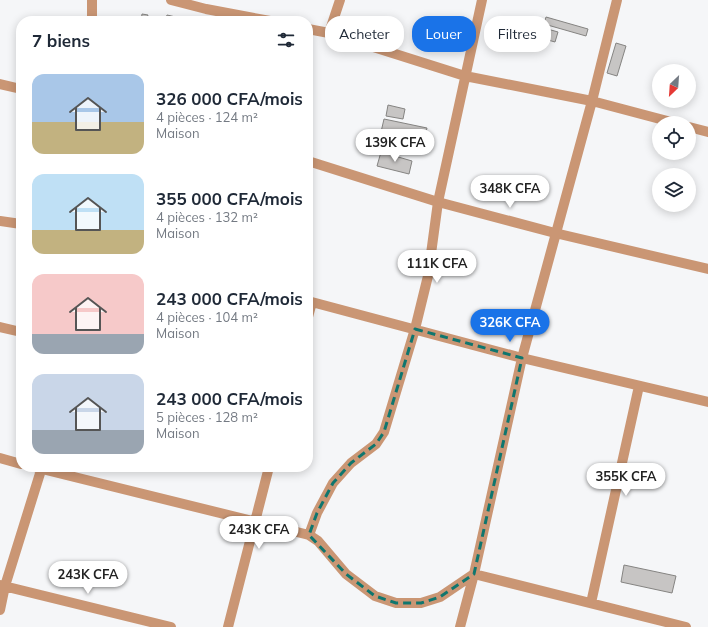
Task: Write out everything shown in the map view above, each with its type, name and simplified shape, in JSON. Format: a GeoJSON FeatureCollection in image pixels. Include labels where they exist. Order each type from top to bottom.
{"type":"FeatureCollection","features":[{"type":"Feature","properties":{"kind":"street"},"geometry":{"type":"LineString","coordinates":[[92,0],[92,16]]}},
{"type":"Feature","properties":{"kind":"street"},"geometry":{"type":"LineString","coordinates":[[171,0],[245,16]]}},
{"type":"Feature","properties":{"kind":"street"},"geometry":{"type":"LineString","coordinates":[[335,16],[340,0]]}},
{"type":"Feature","properties":{"kind":"street"},"geometry":{"type":"LineString","coordinates":[[309,535],[316,513],[333,483],[351,463],[376,444],[384,432],[415,329],[428,276],[438,202],[482,0]]}},
{"type":"Feature","properties":{"kind":"street"},"geometry":{"type":"LineString","coordinates":[[460,627],[474,574],[522,358],[592,101],[617,0]]}},
{"type":"Feature","properties":{"kind":"street"},"geometry":{"type":"LineString","coordinates":[[313,29],[325,32]]}},
{"type":"Feature","properties":{"kind":"street"},"geometry":{"type":"LineString","coordinates":[[390,52],[465,76],[592,101],[652,117]]}},
{"type":"Feature","properties":{"kind":"street"},"geometry":{"type":"LineString","coordinates":[[0,84],[16,88]]}},
{"type":"Feature","properties":{"kind":"street"},"geometry":{"type":"LineString","coordinates":[[696,129],[708,132]]}},
{"type":"Feature","properties":{"kind":"street"},"geometry":{"type":"LineString","coordinates":[[313,163],[438,202],[555,233],[708,269]]}},
{"type":"Feature","properties":{"kind":"street"},"geometry":{"type":"LineString","coordinates":[[0,220],[16,223]]}},
{"type":"Feature","properties":{"kind":"street"},"geometry":{"type":"LineString","coordinates":[[313,303],[522,358],[708,402]]}},
{"type":"Feature","properties":{"kind":"street"},"geometry":{"type":"LineString","coordinates":[[0,327],[16,331]]}},
{"type":"Feature","properties":{"kind":"street"},"geometry":{"type":"LineString","coordinates":[[591,603],[639,386]]}},
{"type":"Feature","properties":{"kind":"street"},"geometry":{"type":"LineString","coordinates":[[0,458],[16,463]]}},
{"type":"Feature","properties":{"kind":"street"},"geometry":{"type":"LineString","coordinates":[[0,610],[3,586],[38,472]]}},
{"type":"Feature","properties":{"kind":"street"},"geometry":{"type":"LineString","coordinates":[[55,472],[309,535],[318,541],[346,574],[375,596],[396,603],[421,603],[440,597],[474,574],[686,627]]}},
{"type":"Feature","properties":{"kind":"street"},"geometry":{"type":"LineString","coordinates":[[228,627],[268,472]]}},
{"type":"Feature","properties":{"kind":"street"},"geometry":{"type":"LineString","coordinates":[[3,586],[170,627]]}},
{"type":"Feature","properties":{"kind":"highlighted area"},"geometry":{"type":"Polygon","coordinates":[[[415,329],[522,358],[474,574],[440,597],[421,603],[396,603],[375,596],[346,574],[309,535],[317,513],[333,483],[351,463],[376,444],[384,432],[415,329]]]}},
{"type":"Feature","properties":{"kind":"building"},"geometry":{"type":"Polygon","coordinates":[[[551,18],[588,29],[586,36],[551,26],[551,18]]]}},
{"type":"Feature","properties":{"kind":"building"},"geometry":{"type":"Polygon","coordinates":[[[551,30],[558,32],[555,42],[551,41],[551,30]]]}},
{"type":"Feature","properties":{"kind":"building"},"geometry":{"type":"Polygon","coordinates":[[[616,43],[626,46],[617,76],[607,73],[616,43]]]}},
{"type":"Feature","properties":{"kind":"building"},"geometry":{"type":"Polygon","coordinates":[[[388,105],[405,109],[403,119],[386,116],[388,105]]]}},
{"type":"Feature","properties":{"kind":"building"},"geometry":{"type":"Polygon","coordinates":[[[384,119],[427,128],[424,140],[381,132],[384,119]]]}},
{"type":"Feature","properties":{"kind":"building"},"geometry":{"type":"Polygon","coordinates":[[[381,152],[412,161],[409,174],[377,166],[381,152]]]}},
{"type":"Feature","properties":{"kind":"building"},"geometry":{"type":"Polygon","coordinates":[[[624,565],[676,576],[672,593],[621,582],[624,565]]]}}]}
